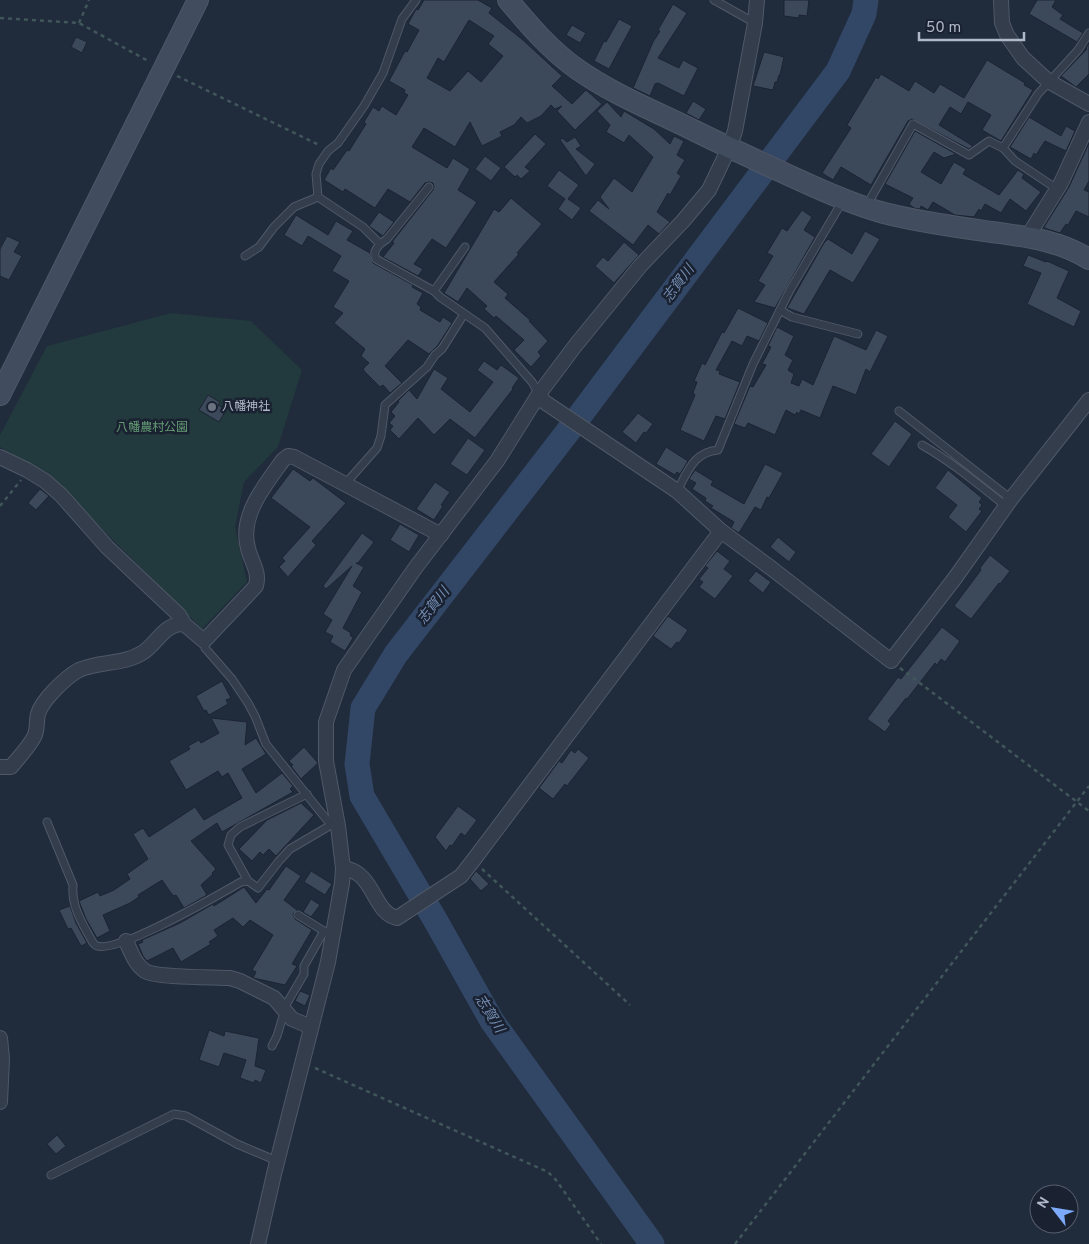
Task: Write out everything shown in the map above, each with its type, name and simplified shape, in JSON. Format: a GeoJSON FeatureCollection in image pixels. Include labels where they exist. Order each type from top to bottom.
{"type":"FeatureCollection","features":[{"type":"Feature","properties":{"kind":"street"},"geometry":{"type":"LineString","coordinates":[[0,395],[198,0]]}},
{"type":"Feature","properties":{"kind":"street"},"geometry":{"type":"LineString","coordinates":[[508,0],[539,36],[578,70],[611,90],[735,151],[844,200],[883,213],[930,222],[1028,236],[1057,243],[1089,259]]}},
{"type":"Feature","properties":{"kind":"street"},"geometry":{"type":"LineString","coordinates":[[258,1244],[328,962],[329,933],[342,883],[343,868],[326,761],[326,722],[344,670],[416,567],[497,461],[586,332],[631,277],[700,202],[735,151],[735,132],[755,23],[757,0]]}},
{"type":"Feature","properties":{"kind":"street"},"geometry":{"type":"LineString","coordinates":[[1001,0],[1002,23],[1007,35],[1022,58],[1048,81],[1089,104]]}},
{"type":"Feature","properties":{"kind":"street"},"geometry":{"type":"LineString","coordinates":[[1028,236],[1057,189],[1089,122]]}},
{"type":"Feature","properties":{"kind":"street"},"geometry":{"type":"LineString","coordinates":[[541,397],[677,491],[721,531],[891,662],[1009,503],[1089,400]]}},
{"type":"Feature","properties":{"kind":"street"},"geometry":{"type":"LineString","coordinates":[[0,457],[45,481],[61,495],[107,547],[178,615],[184,624],[204,641],[256,586],[257,570],[247,547],[248,522],[260,493],[283,460],[288,456],[294,457],[441,535]]}},
{"type":"Feature","properties":{"kind":"street"},"geometry":{"type":"LineString","coordinates":[[343,868],[351,869],[360,874],[388,915],[397,918],[461,876],[721,531]]}},
{"type":"Feature","properties":{"kind":"street"},"geometry":{"type":"LineString","coordinates":[[0,767],[10,767],[30,744],[36,734],[38,713],[42,705],[68,677],[79,670],[139,655],[166,629],[175,624],[184,624]]}},
{"type":"Feature","properties":{"kind":"street"},"geometry":{"type":"LineString","coordinates":[[126,941],[134,958],[146,972],[165,975],[230,978],[274,998],[299,1023],[312,1026]]}},
{"type":"Feature","properties":{"kind":"street"},"geometry":{"type":"LineString","coordinates":[[0,1038],[2,1059],[0,1102]]}},
{"type":"Feature","properties":{"kind":"lane"},"geometry":{"type":"LineString","coordinates":[[318,197],[317,169],[323,157],[338,142],[364,106],[384,73],[402,19],[416,0]]}},
{"type":"Feature","properties":{"kind":"lane"},"geometry":{"type":"LineString","coordinates":[[714,0],[755,23]]}},
{"type":"Feature","properties":{"kind":"lane"},"geometry":{"type":"LineString","coordinates":[[1003,148],[1038,94],[1078,50],[1089,33]]}},
{"type":"Feature","properties":{"kind":"lane"},"geometry":{"type":"LineString","coordinates":[[865,207],[913,124],[969,155],[989,141],[1003,148],[1015,161],[1057,189]]}},
{"type":"Feature","properties":{"kind":"lane"},"geometry":{"type":"LineString","coordinates":[[428,186],[375,251],[376,259],[434,291],[485,328],[532,382],[541,397]]}},
{"type":"Feature","properties":{"kind":"lane"},"geometry":{"type":"LineString","coordinates":[[318,197],[363,227],[380,244]]}},
{"type":"Feature","properties":{"kind":"lane"},"geometry":{"type":"LineString","coordinates":[[245,256],[259,247],[274,226],[294,207],[318,197]]}},
{"type":"Feature","properties":{"kind":"lane"},"geometry":{"type":"LineString","coordinates":[[677,491],[701,454],[718,450],[753,364],[790,290],[844,200]]}},
{"type":"Feature","properties":{"kind":"lane"},"geometry":{"type":"LineString","coordinates":[[434,291],[465,247]]}},
{"type":"Feature","properties":{"kind":"lane"},"geometry":{"type":"LineString","coordinates":[[780,310],[792,317],[858,334]]}},
{"type":"Feature","properties":{"kind":"lane"},"geometry":{"type":"LineString","coordinates":[[346,484],[377,448],[381,436],[385,405],[427,367],[435,355],[442,350],[464,314]]}},
{"type":"Feature","properties":{"kind":"lane"},"geometry":{"type":"LineString","coordinates":[[899,411],[1009,503]]}},
{"type":"Feature","properties":{"kind":"lane"},"geometry":{"type":"LineString","coordinates":[[922,445],[1009,503]]}},
{"type":"Feature","properties":{"kind":"lane"},"geometry":{"type":"LineString","coordinates":[[204,641],[205,648],[232,679],[248,703],[266,744],[335,825],[290,849],[258,888],[248,881],[228,845],[231,835],[240,827],[307,794]]}},
{"type":"Feature","properties":{"kind":"lane"},"geometry":{"type":"LineString","coordinates":[[47,822],[73,885],[72,896],[76,910],[94,945],[99,947],[126,941],[201,906],[241,882],[248,881]]}},
{"type":"Feature","properties":{"kind":"lane"},"geometry":{"type":"LineString","coordinates":[[272,1046],[285,1011],[304,974],[304,966],[329,933],[298,915]]}},
{"type":"Feature","properties":{"kind":"lane"},"geometry":{"type":"LineString","coordinates":[[51,1175],[174,1114],[186,1116],[237,1144],[278,1161]]}},
{"type":"Feature","properties":{"kind":"path"},"geometry":{"type":"LineString","coordinates":[[79,23],[90,0]]}},
{"type":"Feature","properties":{"kind":"path"},"geometry":{"type":"LineString","coordinates":[[0,506],[27,470]]}},
{"type":"Feature","properties":{"kind":"path"},"geometry":{"type":"LineString","coordinates":[[891,662],[1089,812]]}},
{"type":"Feature","properties":{"kind":"path"},"geometry":{"type":"LineString","coordinates":[[735,1244],[1089,786]]}},
{"type":"Feature","properties":{"kind":"path"},"geometry":{"type":"LineString","coordinates":[[472,862],[487,873],[630,1005]]}},
{"type":"Feature","properties":{"kind":"path"},"geometry":{"type":"LineString","coordinates":[[303,1061],[548,1172],[601,1244]]}},
{"type":"Feature","properties":{"kind":"green space","name":"八幡農村公園"},"geometry":{"type":"Polygon","coordinates":[[[171,313],[251,321],[302,370],[278,447],[244,482],[235,527],[247,582],[202,629],[47,474],[0,447],[0,435],[47,346],[171,313]]]}},
{"type":"Feature","properties":{"kind":"building"},"geometry":{"type":"Polygon","coordinates":[[[424,0],[478,0],[492,8],[489,13],[523,40],[562,76],[552,86],[572,104],[586,90],[602,104],[575,130],[557,111],[562,106],[555,109],[551,105],[541,116],[527,123],[521,117],[514,125],[500,132],[502,136],[482,146],[470,122],[455,147],[424,128],[412,147],[447,168],[453,158],[470,169],[458,190],[477,202],[446,248],[432,239],[414,264],[423,269],[418,276],[383,257],[394,243],[392,242],[433,190],[433,183],[425,183],[410,202],[388,189],[375,208],[345,189],[343,192],[324,180],[331,168],[333,170],[347,150],[349,151],[366,124],[364,122],[373,107],[379,111],[382,106],[396,115],[408,95],[404,93],[405,90],[389,81],[419,30],[408,24],[416,9],[418,10],[424,0]],[[469,20],[444,62],[438,58],[427,78],[450,91],[468,71],[481,82],[503,56],[488,44],[494,36],[469,20]]]}},
{"type":"Feature","properties":{"kind":"building"},"geometry":{"type":"Polygon","coordinates":[[[784,0],[809,0],[807,16],[799,15],[799,18],[784,16],[784,0]]]}},
{"type":"Feature","properties":{"kind":"building"},"geometry":{"type":"Polygon","coordinates":[[[1037,0],[1056,0],[1052,7],[1063,15],[1060,19],[1083,33],[1077,42],[1029,14],[1037,0]]]}},
{"type":"Feature","properties":{"kind":"building"},"geometry":{"type":"Polygon","coordinates":[[[673,4],[687,13],[658,58],[679,68],[683,60],[698,68],[684,96],[658,83],[655,84],[650,96],[633,88],[653,42],[660,31],[658,30],[673,4]]]}},
{"type":"Feature","properties":{"kind":"building"},"geometry":{"type":"Polygon","coordinates":[[[619,19],[632,26],[609,69],[594,61],[604,41],[606,42],[619,19]]]}},
{"type":"Feature","properties":{"kind":"building"},"geometry":{"type":"Polygon","coordinates":[[[572,25],[586,33],[580,43],[566,35],[572,25]]]}},
{"type":"Feature","properties":{"kind":"building"},"geometry":{"type":"Polygon","coordinates":[[[76,37],[87,42],[82,53],[71,47],[76,37]]]}},
{"type":"Feature","properties":{"kind":"building"},"geometry":{"type":"Polygon","coordinates":[[[1089,43],[1089,74],[1076,87],[1061,76],[1087,49],[1089,43]]]}},
{"type":"Feature","properties":{"kind":"building"},"geometry":{"type":"Polygon","coordinates":[[[764,52],[784,57],[780,75],[777,82],[775,82],[773,90],[753,86],[764,52]]]}},
{"type":"Feature","properties":{"kind":"building"},"geometry":{"type":"Polygon","coordinates":[[[987,60],[1033,90],[1001,141],[982,130],[991,115],[968,102],[961,114],[950,107],[939,125],[973,146],[969,149],[912,119],[908,121],[871,185],[841,167],[833,180],[822,173],[851,128],[847,125],[876,77],[878,79],[881,74],[909,91],[915,81],[934,93],[940,84],[964,98],[987,60]]]}},
{"type":"Feature","properties":{"kind":"building"},"geometry":{"type":"Polygon","coordinates":[[[693,101],[706,109],[699,120],[686,113],[693,101]]]}},
{"type":"Feature","properties":{"kind":"building"},"geometry":{"type":"Polygon","coordinates":[[[607,102],[621,117],[624,111],[654,129],[670,144],[674,136],[684,141],[677,155],[685,160],[677,173],[681,176],[657,212],[670,222],[659,234],[648,225],[633,245],[589,211],[598,200],[609,209],[600,197],[614,178],[632,192],[653,157],[629,135],[624,143],[606,132],[610,125],[597,111],[607,102]]]}},
{"type":"Feature","properties":{"kind":"building"},"geometry":{"type":"Polygon","coordinates":[[[1029,117],[1061,136],[1066,126],[1075,131],[1066,151],[1045,141],[1031,159],[1010,147],[1029,117]]]}},
{"type":"Feature","properties":{"kind":"building"},"geometry":{"type":"Polygon","coordinates":[[[915,131],[956,154],[944,158],[934,152],[921,172],[941,184],[954,162],[966,169],[963,174],[999,195],[1018,170],[1024,174],[1022,178],[1041,192],[1026,211],[1010,199],[1001,213],[985,204],[974,217],[955,215],[933,202],[928,210],[921,206],[920,209],[914,208],[909,204],[913,198],[885,184],[915,131]]]}},
{"type":"Feature","properties":{"kind":"building"},"geometry":{"type":"Polygon","coordinates":[[[535,134],[546,144],[525,167],[530,171],[521,179],[517,175],[515,177],[504,167],[535,134]]]}},
{"type":"Feature","properties":{"kind":"building"},"geometry":{"type":"Polygon","coordinates":[[[575,137],[581,146],[576,149],[595,164],[586,176],[560,140],[562,138],[567,142],[575,137]]]}},
{"type":"Feature","properties":{"kind":"building"},"geometry":{"type":"Polygon","coordinates":[[[1089,143],[1089,181],[1084,190],[1089,192],[1089,217],[1076,211],[1068,225],[1066,224],[1060,233],[1047,229],[1044,227],[1069,187],[1089,143]]]}},
{"type":"Feature","properties":{"kind":"building"},"geometry":{"type":"Polygon","coordinates":[[[485,156],[501,168],[491,181],[475,169],[485,156]]]}},
{"type":"Feature","properties":{"kind":"building"},"geometry":{"type":"Polygon","coordinates":[[[559,170],[579,185],[568,199],[581,208],[572,220],[558,209],[565,199],[547,186],[559,170]]]}},
{"type":"Feature","properties":{"kind":"building"},"geometry":{"type":"Polygon","coordinates":[[[511,198],[542,224],[494,282],[508,294],[505,298],[530,320],[548,341],[538,352],[541,356],[531,367],[514,350],[524,340],[496,316],[494,318],[484,309],[487,306],[467,288],[458,302],[444,293],[494,209],[499,212],[511,198]]]}},
{"type":"Feature","properties":{"kind":"building"},"geometry":{"type":"Polygon","coordinates":[[[802,210],[812,217],[804,230],[815,237],[775,308],[754,302],[765,285],[758,281],[773,256],[767,253],[782,228],[787,231],[802,210]]]}},
{"type":"Feature","properties":{"kind":"building"},"geometry":{"type":"Polygon","coordinates":[[[379,212],[394,222],[383,236],[369,226],[379,212]]]}},
{"type":"Feature","properties":{"kind":"building"},"geometry":{"type":"Polygon","coordinates":[[[296,215],[328,235],[336,221],[353,231],[347,240],[370,253],[373,263],[413,285],[412,287],[423,293],[417,304],[421,307],[420,310],[440,322],[443,317],[452,323],[438,345],[429,354],[408,340],[385,366],[402,383],[390,393],[383,385],[380,387],[363,369],[369,363],[361,356],[365,349],[334,323],[343,313],[333,307],[349,281],[332,271],[341,256],[308,236],[302,246],[284,235],[296,215]]]}},
{"type":"Feature","properties":{"kind":"building"},"geometry":{"type":"Polygon","coordinates":[[[865,231],[880,239],[853,283],[830,270],[804,314],[787,308],[828,239],[852,254],[865,231]]]}},
{"type":"Feature","properties":{"kind":"building"},"geometry":{"type":"Polygon","coordinates":[[[7,236],[20,242],[14,252],[22,256],[9,280],[0,276],[0,249],[7,236]]]}},
{"type":"Feature","properties":{"kind":"building"},"geometry":{"type":"Polygon","coordinates":[[[624,242],[639,255],[614,283],[595,266],[603,257],[608,261],[624,242]]]}},
{"type":"Feature","properties":{"kind":"building"},"geometry":{"type":"Polygon","coordinates":[[[1028,255],[1069,271],[1057,298],[1081,311],[1074,327],[1027,304],[1041,273],[1023,266],[1028,255]]]}},
{"type":"Feature","properties":{"kind":"building"},"geometry":{"type":"Polygon","coordinates":[[[738,308],[768,323],[759,341],[747,336],[742,346],[732,341],[716,370],[720,371],[719,374],[740,382],[725,419],[716,416],[704,441],[680,430],[695,395],[693,393],[697,382],[694,381],[702,363],[705,365],[722,332],[724,333],[738,308]]]}},
{"type":"Feature","properties":{"kind":"building"},"geometry":{"type":"Polygon","coordinates":[[[777,327],[794,336],[785,355],[793,360],[788,370],[794,374],[791,383],[799,386],[802,379],[813,385],[834,336],[866,350],[876,330],[888,336],[870,372],[866,369],[856,395],[833,386],[820,418],[801,410],[799,414],[797,412],[795,415],[786,410],[775,435],[748,423],[745,428],[734,424],[750,386],[753,387],[766,365],[762,364],[771,347],[768,346],[777,327]]]}},
{"type":"Feature","properties":{"kind":"building"},"geometry":{"type":"Polygon","coordinates":[[[484,361],[497,370],[501,365],[519,378],[513,389],[475,438],[450,419],[434,435],[418,418],[399,439],[390,430],[393,426],[389,423],[395,416],[391,412],[398,401],[409,390],[417,399],[434,369],[448,378],[441,389],[470,412],[493,382],[477,370],[484,361]]]}},
{"type":"Feature","properties":{"kind":"building","name":"八幡神社"},"geometry":{"type":"Polygon","coordinates":[[[208,395],[220,402],[218,405],[226,410],[219,422],[199,410],[208,395]]]}},
{"type":"Feature","properties":{"kind":"building"},"geometry":{"type":"Polygon","coordinates":[[[638,413],[653,424],[636,443],[622,432],[638,413]]]}},
{"type":"Feature","properties":{"kind":"building"},"geometry":{"type":"Polygon","coordinates":[[[895,421],[912,434],[889,467],[871,454],[895,421]]]}},
{"type":"Feature","properties":{"kind":"building"},"geometry":{"type":"Polygon","coordinates":[[[468,438],[485,450],[467,475],[450,464],[468,438]]]}},
{"type":"Feature","properties":{"kind":"building"},"geometry":{"type":"Polygon","coordinates":[[[666,447],[688,461],[680,474],[677,472],[675,475],[656,464],[666,447]]]}},
{"type":"Feature","properties":{"kind":"building"},"geometry":{"type":"Polygon","coordinates":[[[765,464],[783,473],[761,510],[755,507],[739,533],[731,528],[734,522],[711,508],[713,506],[705,501],[706,498],[692,489],[696,483],[689,479],[695,470],[713,481],[711,485],[744,504],[765,464]]]}},
{"type":"Feature","properties":{"kind":"building"},"geometry":{"type":"Polygon","coordinates":[[[293,469],[310,481],[313,478],[346,503],[312,541],[316,545],[288,577],[279,567],[285,561],[282,558],[310,527],[271,498],[293,469]]]}},
{"type":"Feature","properties":{"kind":"building"},"geometry":{"type":"Polygon","coordinates":[[[948,470],[982,498],[979,502],[982,505],[979,509],[982,511],[966,532],[948,517],[957,505],[935,488],[948,470]]]}},
{"type":"Feature","properties":{"kind":"building"},"geometry":{"type":"Polygon","coordinates":[[[435,482],[450,492],[434,520],[416,509],[435,482]]]}},
{"type":"Feature","properties":{"kind":"building"},"geometry":{"type":"Polygon","coordinates":[[[40,489],[49,496],[36,510],[28,503],[40,489]]]}},
{"type":"Feature","properties":{"kind":"building"},"geometry":{"type":"Polygon","coordinates":[[[400,524],[419,535],[409,552],[390,540],[400,524]]]}},
{"type":"Feature","properties":{"kind":"building"},"geometry":{"type":"Polygon","coordinates":[[[362,533],[374,542],[358,563],[356,563],[364,567],[353,586],[362,592],[343,628],[351,633],[350,635],[353,638],[345,651],[330,642],[333,636],[325,632],[332,620],[323,614],[352,566],[326,589],[323,586],[362,533]]]}},
{"type":"Feature","properties":{"kind":"building"},"geometry":{"type":"Polygon","coordinates":[[[778,537],[796,552],[789,562],[770,547],[778,537]]]}},
{"type":"Feature","properties":{"kind":"building"},"geometry":{"type":"Polygon","coordinates":[[[717,551],[730,561],[724,569],[733,576],[715,599],[699,587],[703,582],[699,579],[708,568],[705,566],[717,551]]]}},
{"type":"Feature","properties":{"kind":"building"},"geometry":{"type":"Polygon","coordinates":[[[990,555],[1010,571],[971,619],[954,606],[990,555]]]}},
{"type":"Feature","properties":{"kind":"building"},"geometry":{"type":"Polygon","coordinates":[[[756,571],[771,582],[763,593],[748,581],[756,571]]]}},
{"type":"Feature","properties":{"kind":"building"},"geometry":{"type":"Polygon","coordinates":[[[668,616],[688,630],[679,643],[677,642],[671,649],[653,636],[668,616]]]}},
{"type":"Feature","properties":{"kind":"building"},"geometry":{"type":"Polygon","coordinates":[[[942,627],[960,641],[945,662],[941,659],[937,665],[935,663],[906,698],[888,721],[891,724],[885,732],[867,719],[898,677],[901,679],[942,627]]]}},
{"type":"Feature","properties":{"kind":"building"},"geometry":{"type":"Polygon","coordinates":[[[222,681],[231,698],[226,700],[228,704],[209,715],[206,710],[204,711],[196,696],[222,681]]]}},
{"type":"Feature","properties":{"kind":"building"},"geometry":{"type":"Polygon","coordinates":[[[211,718],[247,722],[245,745],[256,738],[266,754],[242,769],[256,793],[282,773],[293,786],[290,789],[293,792],[222,832],[217,823],[191,841],[216,869],[201,885],[207,895],[184,908],[176,895],[174,896],[171,893],[162,880],[138,895],[139,897],[130,903],[103,915],[110,931],[97,938],[86,919],[79,901],[98,892],[100,896],[114,890],[130,879],[127,874],[148,859],[133,834],[143,828],[149,837],[195,807],[204,820],[242,798],[228,773],[222,777],[218,771],[186,790],[169,761],[190,749],[188,746],[199,740],[201,743],[219,733],[211,718]]]}},
{"type":"Feature","properties":{"kind":"building"},"geometry":{"type":"Polygon","coordinates":[[[304,747],[318,763],[301,779],[289,761],[304,747]]]}},
{"type":"Feature","properties":{"kind":"building"},"geometry":{"type":"Polygon","coordinates":[[[578,749],[589,758],[567,786],[565,784],[553,799],[539,788],[559,761],[562,763],[571,750],[575,753],[578,749]]]}},
{"type":"Feature","properties":{"kind":"building"},"geometry":{"type":"Polygon","coordinates":[[[301,803],[314,815],[276,856],[269,849],[263,855],[260,852],[252,861],[239,849],[267,820],[301,803]]]}},
{"type":"Feature","properties":{"kind":"building"},"geometry":{"type":"Polygon","coordinates":[[[458,806],[477,820],[465,836],[461,833],[446,851],[435,837],[458,806]]]}},
{"type":"Feature","properties":{"kind":"building"},"geometry":{"type":"Polygon","coordinates":[[[286,866],[301,876],[284,900],[297,910],[293,914],[295,919],[312,930],[292,964],[297,966],[285,985],[253,978],[256,972],[252,970],[273,935],[250,920],[243,927],[233,918],[214,930],[218,936],[209,942],[211,944],[181,962],[173,948],[147,961],[143,956],[138,944],[143,942],[142,940],[180,923],[213,904],[214,906],[244,887],[256,903],[267,889],[269,890],[286,866]]]}},
{"type":"Feature","properties":{"kind":"building"},"geometry":{"type":"Polygon","coordinates":[[[311,871],[332,884],[325,895],[304,882],[311,871]]]}},
{"type":"Feature","properties":{"kind":"building"},"geometry":{"type":"Polygon","coordinates":[[[476,871],[489,884],[481,891],[470,879],[476,871]]]}},
{"type":"Feature","properties":{"kind":"building"},"geometry":{"type":"Polygon","coordinates":[[[311,899],[320,905],[311,917],[303,912],[311,899]]]}},
{"type":"Feature","properties":{"kind":"building"},"geometry":{"type":"Polygon","coordinates":[[[70,906],[76,923],[87,943],[81,946],[71,928],[68,929],[59,910],[70,906]]]}},
{"type":"Feature","properties":{"kind":"building"},"geometry":{"type":"Polygon","coordinates":[[[300,991],[310,995],[305,1006],[295,1001],[300,991]]]}},
{"type":"Feature","properties":{"kind":"building"},"geometry":{"type":"Polygon","coordinates":[[[209,1030],[224,1036],[225,1031],[259,1038],[255,1066],[266,1070],[261,1083],[255,1080],[254,1083],[240,1078],[246,1060],[224,1053],[219,1067],[199,1060],[209,1030]]]}},
{"type":"Feature","properties":{"kind":"building"},"geometry":{"type":"Polygon","coordinates":[[[57,1135],[66,1146],[56,1154],[47,1144],[57,1135]]]}},
{"type":"Feature","properties":{"kind":"waterway","name":"志賀川"},"geometry":{"type":"LineString","coordinates":[[652,1244],[492,1021],[362,796],[357,764],[363,708],[396,654],[566,434],[838,71],[864,14],[866,0]]}},
{"type":"Feature","properties":{"kind":"place","name":"八幡神社"},"geometry":{"type":"Point","coordinates":[212,407]}}]}
